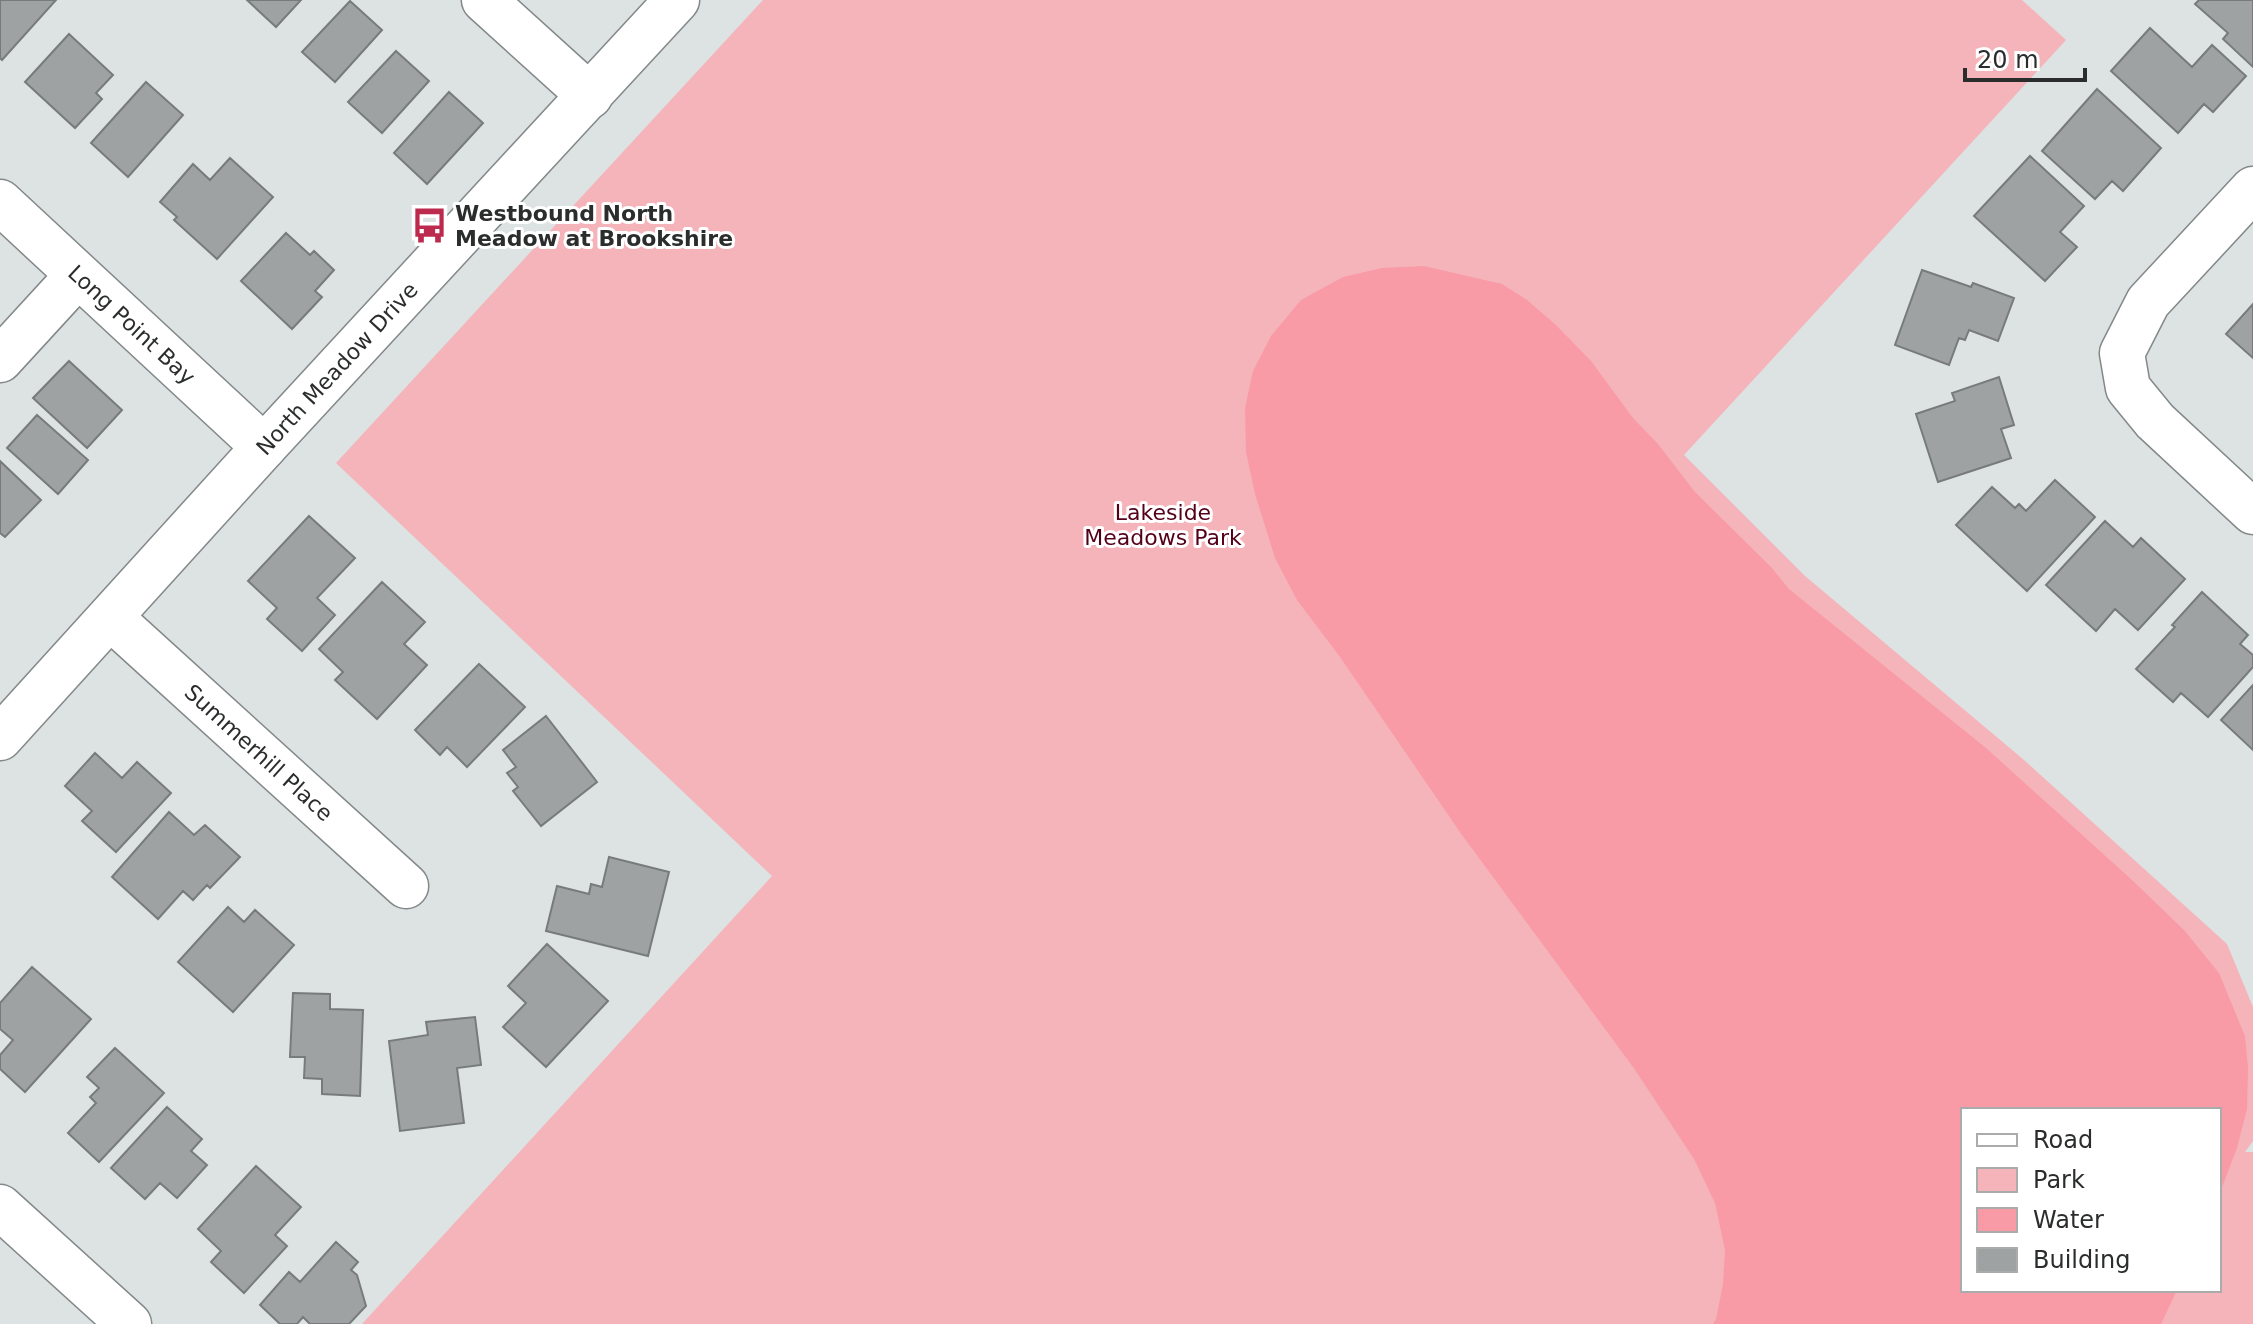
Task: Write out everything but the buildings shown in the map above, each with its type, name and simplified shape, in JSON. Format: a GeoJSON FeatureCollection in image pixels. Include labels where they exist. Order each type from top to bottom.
{"type":"FeatureCollection","features":[{"type":"Feature","properties":{"kind":"street"},"geometry":{"type":"LineString","coordinates":[[484,0],[590,96]]}},
{"type":"Feature","properties":{"kind":"street","name":"North Meadow Drive"},"geometry":{"type":"LineString","coordinates":[[0,738],[677,0]]}},
{"type":"Feature","properties":{"kind":"street"},"geometry":{"type":"LineString","coordinates":[[2253,189],[2148,302],[2122,353],[2128,388],[2155,421],[2253,512]]}},
{"type":"Feature","properties":{"kind":"street","name":"Long Point Bay"},"geometry":{"type":"LineString","coordinates":[[0,202],[264,447]]}},
{"type":"Feature","properties":{"kind":"street"},"geometry":{"type":"LineString","coordinates":[[0,360],[78,275]]}},
{"type":"Feature","properties":{"kind":"street","name":"Summerhill Place"},"geometry":{"type":"LineString","coordinates":[[111,618],[406,886]]}},
{"type":"Feature","properties":{"kind":"street"},"geometry":{"type":"LineString","coordinates":[[0,1207],[129,1324]]}},
{"type":"Feature","properties":{"kind":"green space","name":"Lakeside Meadows Park"},"geometry":{"type":"Polygon","coordinates":[[[763,0],[2022,0],[2066,40],[1684,455],[1805,576],[2024,760],[2227,944],[2253,1007],[2253,1141],[2245,1152],[2253,1152],[2253,1324],[362,1324],[772,876],[336,463],[763,0]]]}},
{"type":"Feature","properties":{"kind":"water"},"geometry":{"type":"Polygon","coordinates":[[[1424,266],[1502,284],[1527,300],[1591,361],[1633,418],[1658,444],[1695,492],[1772,568],[1789,589],[1986,748],[2184,930],[2219,973],[2245,1036],[2248,1068],[2247,1109],[2237,1148],[2221,1190],[2221,1108],[1961,1108],[1961,1292],[2176,1292],[2161,1324],[1713,1324],[1723,1284],[1725,1250],[1715,1203],[1694,1159],[1633,1067],[1462,835],[1340,657],[1297,600],[1275,558],[1255,494],[1246,452],[1245,408],[1253,371],[1271,336],[1301,300],[1343,277],[1382,268],[1424,266]]]}},
{"type":"Feature","properties":{"kind":"place","name":"Westbound North Meadow at Brookshire"},"geometry":{"type":"Point","coordinates":[429,226]}}]}
